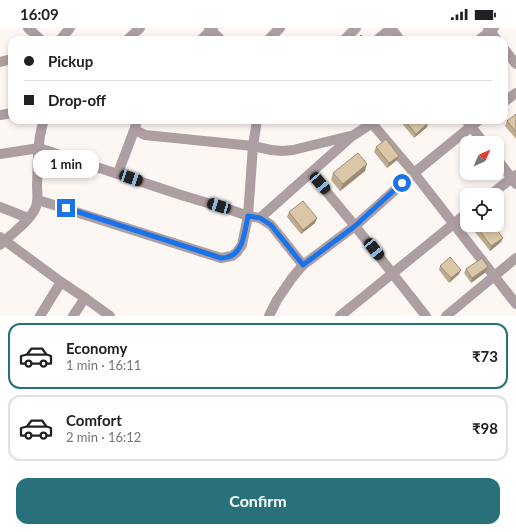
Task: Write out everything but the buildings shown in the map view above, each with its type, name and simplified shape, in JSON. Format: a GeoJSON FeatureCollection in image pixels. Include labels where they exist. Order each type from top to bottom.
{"type":"FeatureCollection","features":[{"type":"Feature","properties":{"kind":"street"},"geometry":{"type":"LineString","coordinates":[[28,28],[37,36]]}},
{"type":"Feature","properties":{"kind":"street"},"geometry":{"type":"LineString","coordinates":[[63,36],[70,28]]}},
{"type":"Feature","properties":{"kind":"street"},"geometry":{"type":"LineString","coordinates":[[131,36],[140,28]]}},
{"type":"Feature","properties":{"kind":"street"},"geometry":{"type":"LineString","coordinates":[[272,36],[280,28]]}},
{"type":"Feature","properties":{"kind":"street"},"geometry":{"type":"LineString","coordinates":[[382,36],[391,28]]}},
{"type":"Feature","properties":{"kind":"street"},"geometry":{"type":"LineString","coordinates":[[483,36],[491,29]]}},
{"type":"Feature","properties":{"kind":"street"},"geometry":{"type":"LineString","coordinates":[[508,53],[516,64]]}},
{"type":"Feature","properties":{"kind":"street"},"geometry":{"type":"LineString","coordinates":[[43,124],[39,148],[37,188],[38,200],[34,210],[24,222],[4,239],[108,315]]}},
{"type":"Feature","properties":{"kind":"street"},"geometry":{"type":"LineString","coordinates":[[118,173],[136,124]]}},
{"type":"Feature","properties":{"kind":"street"},"geometry":{"type":"LineString","coordinates":[[136,124],[137,131],[145,135],[253,146],[271,150],[293,150],[354,135]]}},
{"type":"Feature","properties":{"kind":"street"},"geometry":{"type":"LineString","coordinates":[[38,200],[221,258],[232,256],[242,245],[248,216],[253,146],[256,124]]}},
{"type":"Feature","properties":{"kind":"street"},"geometry":{"type":"LineString","coordinates":[[260,218],[368,124]]}},
{"type":"Feature","properties":{"kind":"street"},"geometry":{"type":"LineString","coordinates":[[374,124],[516,304]]}},
{"type":"Feature","properties":{"kind":"street"},"geometry":{"type":"LineString","coordinates":[[269,316],[277,300],[303,265],[355,226],[470,124]]}},
{"type":"Feature","properties":{"kind":"street"},"geometry":{"type":"LineString","coordinates":[[473,124],[480,136]]}},
{"type":"Feature","properties":{"kind":"street"},"geometry":{"type":"LineString","coordinates":[[0,154],[39,148],[248,216],[260,218],[271,225],[303,265]]}},
{"type":"Feature","properties":{"kind":"street"},"geometry":{"type":"LineString","coordinates":[[500,188],[514,179],[504,168]]}},
{"type":"Feature","properties":{"kind":"street"},"geometry":{"type":"LineString","coordinates":[[311,173],[426,316]]}},
{"type":"Feature","properties":{"kind":"street"},"geometry":{"type":"LineString","coordinates":[[0,207],[24,222]]}},
{"type":"Feature","properties":{"kind":"street"},"geometry":{"type":"LineString","coordinates":[[340,316],[392,272],[460,219]]}},
{"type":"Feature","properties":{"kind":"street"},"geometry":{"type":"LineString","coordinates":[[446,316],[516,258]]}},
{"type":"Feature","properties":{"kind":"street"},"geometry":{"type":"LineString","coordinates":[[40,316],[61,282]]}},
{"type":"Feature","properties":{"kind":"street"},"geometry":{"type":"LineString","coordinates":[[74,316],[85,298]]}},
{"type":"Feature","properties":{"kind":"route"},"geometry":{"type":"LineString","coordinates":[[66,208],[221,258],[232,256],[242,245],[248,216],[260,218],[271,225],[303,265],[355,226],[402,183]]}}]}
